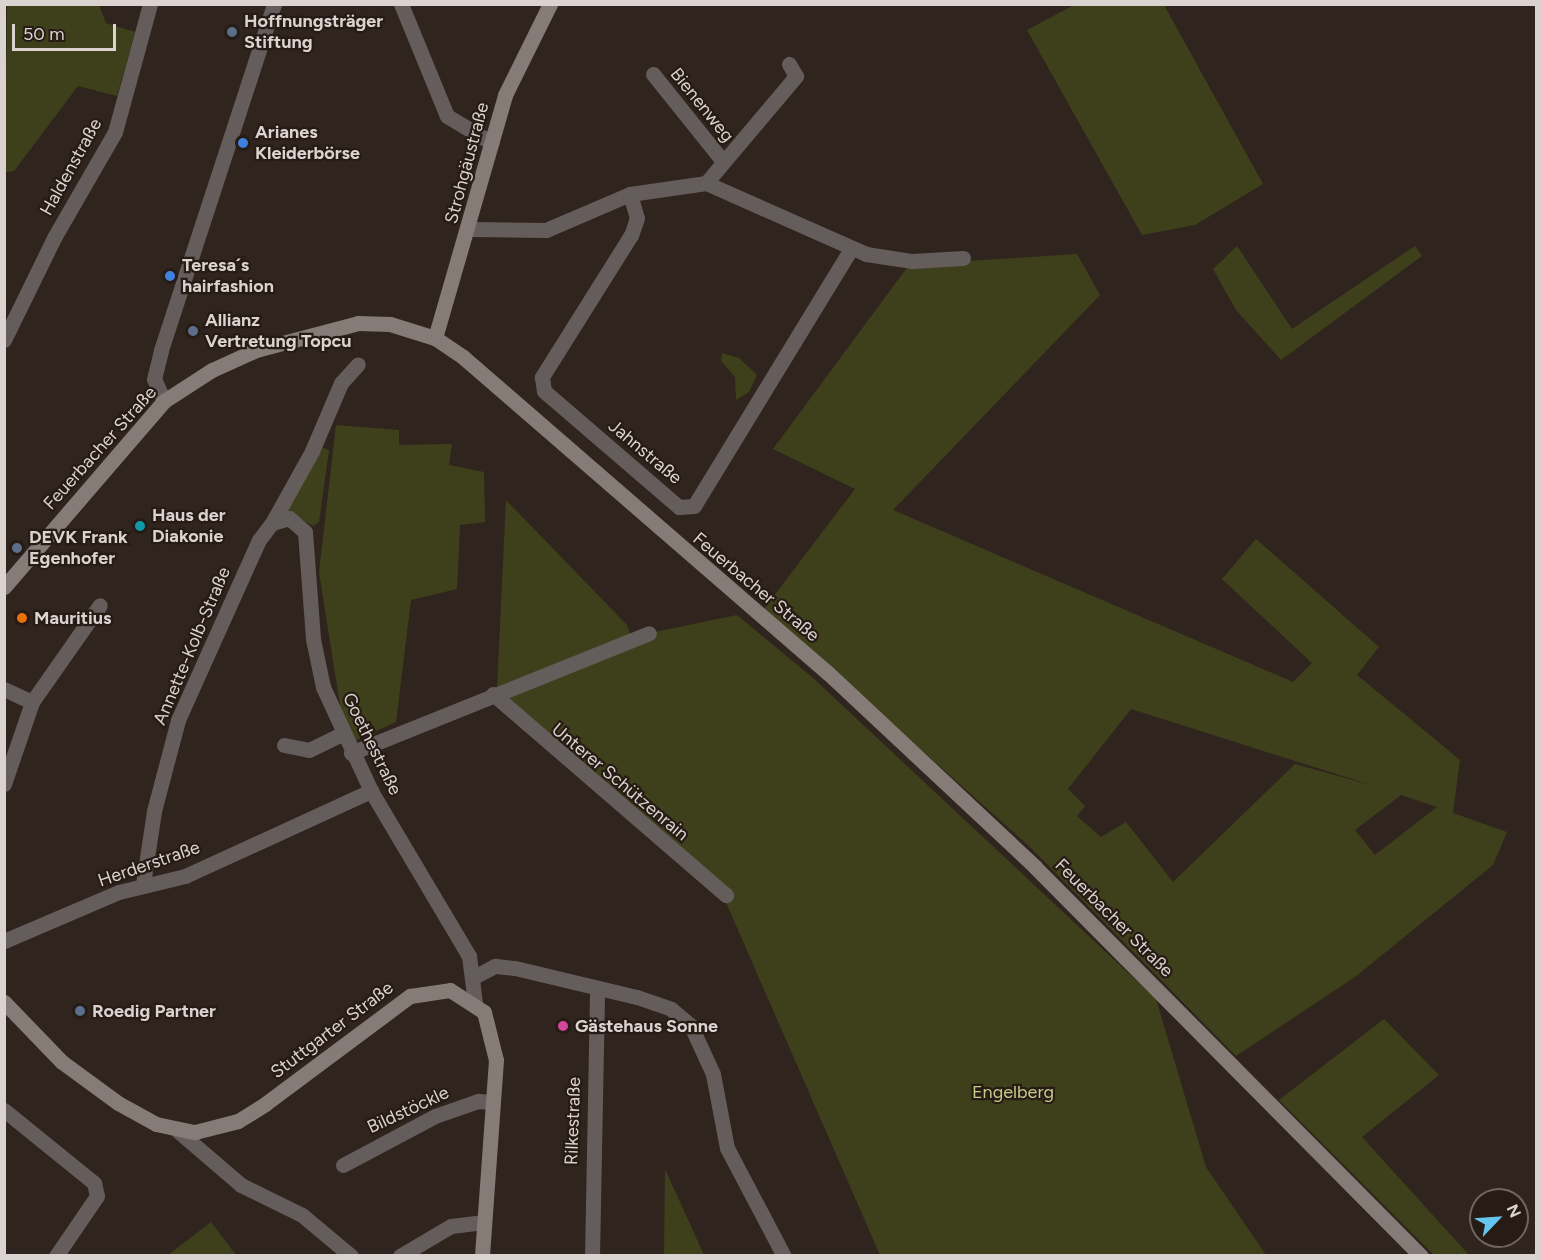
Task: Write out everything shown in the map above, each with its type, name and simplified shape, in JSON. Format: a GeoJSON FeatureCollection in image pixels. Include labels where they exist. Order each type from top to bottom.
{"type":"FeatureCollection","features":[{"type":"Feature","properties":{"kind":"main road","name":"Strohgäustraße"},"geometry":{"type":"LineString","coordinates":[[435,338],[470,229],[492,143],[520,57],[550,4]]}},
{"type":"Feature","properties":{"kind":"main road","name":"Feuerbacher Straße"},"geometry":{"type":"LineString","coordinates":[[4,587],[164,401],[212,370],[306,334],[379,324],[435,338],[463,357],[828,674],[1035,867],[1421,1256]]}},
{"type":"Feature","properties":{"kind":"main road","name":"Stuttgarter Straße"},"geometry":{"type":"LineString","coordinates":[[4,1002],[71,1069],[118,1103],[178,1131],[214,1129],[238,1121],[410,996],[450,990],[475,1003]]}},
{"type":"Feature","properties":{"kind":"main road"},"geometry":{"type":"LineString","coordinates":[[475,1003],[492,1031],[496,1060],[482,1222],[482,1256]]}},
{"type":"Feature","properties":{"kind":"street","name":"Haldenstraße"},"geometry":{"type":"LineString","coordinates":[[4,340],[55,236],[115,132],[150,4]]}},
{"type":"Feature","properties":{"kind":"street"},"geometry":{"type":"LineString","coordinates":[[164,401],[154,379],[161,350],[274,4]]}},
{"type":"Feature","properties":{"kind":"street"},"geometry":{"type":"LineString","coordinates":[[401,4],[447,116],[492,143]]}},
{"type":"Feature","properties":{"kind":"street"},"geometry":{"type":"LineString","coordinates":[[706,183],[722,160],[796,75],[789,63]]}},
{"type":"Feature","properties":{"kind":"street","name":"Bienenweg"},"geometry":{"type":"LineString","coordinates":[[653,74],[722,160]]}},
{"type":"Feature","properties":{"kind":"street"},"geometry":{"type":"LineString","coordinates":[[470,229],[490,234],[546,231],[630,194],[706,183],[851,249],[912,261],[963,258]]}},
{"type":"Feature","properties":{"kind":"street","name":"Jahnstraße"},"geometry":{"type":"LineString","coordinates":[[630,194],[637,218],[631,235],[542,376],[543,391],[679,507],[694,506],[851,249]]}},
{"type":"Feature","properties":{"kind":"street","name":"Annette-Kolb-Straße"},"geometry":{"type":"LineString","coordinates":[[143,884],[154,811],[178,720],[268,528],[312,451],[341,383],[358,364]]}},
{"type":"Feature","properties":{"kind":"street","name":"Goethestraße"},"geometry":{"type":"LineString","coordinates":[[268,528],[289,518],[305,532],[313,639],[342,734],[371,791],[453,927],[474,977],[475,1003]]}},
{"type":"Feature","properties":{"kind":"street"},"geometry":{"type":"LineString","coordinates":[[4,784],[32,702],[100,604]]}},
{"type":"Feature","properties":{"kind":"street"},"geometry":{"type":"LineString","coordinates":[[351,753],[649,633]]}},
{"type":"Feature","properties":{"kind":"street"},"geometry":{"type":"LineString","coordinates":[[4,689],[32,702]]}},
{"type":"Feature","properties":{"kind":"street","name":"Unterer Schützenrain"},"geometry":{"type":"LineString","coordinates":[[493,694],[726,895]]}},
{"type":"Feature","properties":{"kind":"street"},"geometry":{"type":"LineString","coordinates":[[284,745],[309,750],[342,734]]}},
{"type":"Feature","properties":{"kind":"street","name":"Herderstraße"},"geometry":{"type":"LineString","coordinates":[[4,941],[143,884],[185,876],[371,791]]}},
{"type":"Feature","properties":{"kind":"street"},"geometry":{"type":"LineString","coordinates":[[474,977],[495,966],[515,968],[597,988],[671,1010],[691,1026],[713,1074],[727,1148],[784,1256]]}},
{"type":"Feature","properties":{"kind":"street","name":"Rilkestraße"},"geometry":{"type":"LineString","coordinates":[[592,1256],[597,988]]}},
{"type":"Feature","properties":{"kind":"street","name":"Bildstöckle"},"geometry":{"type":"LineString","coordinates":[[343,1165],[435,1116],[478,1101],[492,1102]]}},
{"type":"Feature","properties":{"kind":"street"},"geometry":{"type":"LineString","coordinates":[[4,1110],[94,1183],[97,1196],[56,1256]]}},
{"type":"Feature","properties":{"kind":"street"},"geometry":{"type":"LineString","coordinates":[[178,1131],[241,1185],[302,1215],[351,1256]]}},
{"type":"Feature","properties":{"kind":"street"},"geometry":{"type":"LineString","coordinates":[[400,1256],[451,1226],[482,1222]]}},
{"type":"Feature","properties":{"kind":"green space"},"geometry":{"type":"Polygon","coordinates":[[[7,5],[99,5],[106,23],[135,32],[117,96],[78,86],[14,171],[5,172],[7,5]]]}},
{"type":"Feature","properties":{"kind":"green space"},"geometry":{"type":"Polygon","coordinates":[[[1074,5],[1164,5],[1263,184],[1195,225],[1142,235],[1027,30],[1074,5]]]}},
{"type":"Feature","properties":{"kind":"green space"},"geometry":{"type":"Polygon","coordinates":[[[1237,246],[1292,329],[1415,246],[1422,256],[1281,360],[1236,310],[1213,269],[1237,246]]]}},
{"type":"Feature","properties":{"kind":"green space"},"geometry":{"type":"Polygon","coordinates":[[[1077,254],[1100,295],[893,510],[1293,682],[1312,663],[1222,579],[1256,539],[1379,647],[1357,675],[1460,760],[1453,813],[1507,832],[1493,865],[1355,977],[1236,1056],[1030,847],[764,609],[855,489],[773,449],[909,265],[1077,254]],[[1131,709],[1068,789],[1085,806],[1077,816],[1101,837],[1126,822],[1173,882],[1295,764],[1374,786],[1131,709]],[[1401,795],[1355,830],[1375,855],[1437,807],[1401,795]]]}},
{"type":"Feature","properties":{"kind":"green space"},"geometry":{"type":"Polygon","coordinates":[[[722,353],[739,358],[757,375],[749,392],[736,400],[735,377],[721,361],[722,353]]]}},
{"type":"Feature","properties":{"kind":"green space"},"geometry":{"type":"Polygon","coordinates":[[[336,425],[399,430],[399,445],[452,444],[449,465],[484,472],[485,522],[460,525],[457,589],[411,600],[396,722],[354,741],[341,711],[319,572],[336,425]]]}},
{"type":"Feature","properties":{"kind":"green space"},"geometry":{"type":"Polygon","coordinates":[[[318,446],[329,450],[319,522],[313,526],[283,508],[318,446]]]}},
{"type":"Feature","properties":{"kind":"green space","name":"Engelberg"},"geometry":{"type":"Polygon","coordinates":[[[506,500],[627,625],[631,637],[737,615],[813,678],[1156,999],[1206,1167],[1266,1255],[880,1255],[721,891],[497,689],[506,500]]]}},
{"type":"Feature","properties":{"kind":"green space"},"geometry":{"type":"Polygon","coordinates":[[[1384,1019],[1439,1075],[1362,1137],[1469,1255],[1434,1255],[1279,1100],[1384,1019]]]}},
{"type":"Feature","properties":{"kind":"green space"},"geometry":{"type":"Polygon","coordinates":[[[665,1169],[704,1255],[664,1255],[665,1169]]]}},
{"type":"Feature","properties":{"kind":"green space"},"geometry":{"type":"Polygon","coordinates":[[[211,1222],[236,1255],[168,1255],[211,1222]]]}},
{"type":"Feature","properties":{"kind":"place","name":"Hoffnungsträger Stiftung"},"geometry":{"type":"Point","coordinates":[232,32]}},
{"type":"Feature","properties":{"kind":"place","name":"Arianes Kleiderbörse"},"geometry":{"type":"Point","coordinates":[243,143]}},
{"type":"Feature","properties":{"kind":"place","name":"Teresa´s hairfashion"},"geometry":{"type":"Point","coordinates":[170,276]}},
{"type":"Feature","properties":{"kind":"place","name":"Allianz Vertretung Topcu"},"geometry":{"type":"Point","coordinates":[193,331]}},
{"type":"Feature","properties":{"kind":"place","name":"Haus der Diakonie"},"geometry":{"type":"Point","coordinates":[140,526]}},
{"type":"Feature","properties":{"kind":"place","name":"DEVK Frank Egenhofer"},"geometry":{"type":"Point","coordinates":[17,548]}},
{"type":"Feature","properties":{"kind":"place","name":"Mauritius"},"geometry":{"type":"Point","coordinates":[22,618]}},
{"type":"Feature","properties":{"kind":"place","name":"Roedig Partner"},"geometry":{"type":"Point","coordinates":[80,1011]}},
{"type":"Feature","properties":{"kind":"place","name":"Gästehaus Sonne"},"geometry":{"type":"Point","coordinates":[563,1026]}}]}
